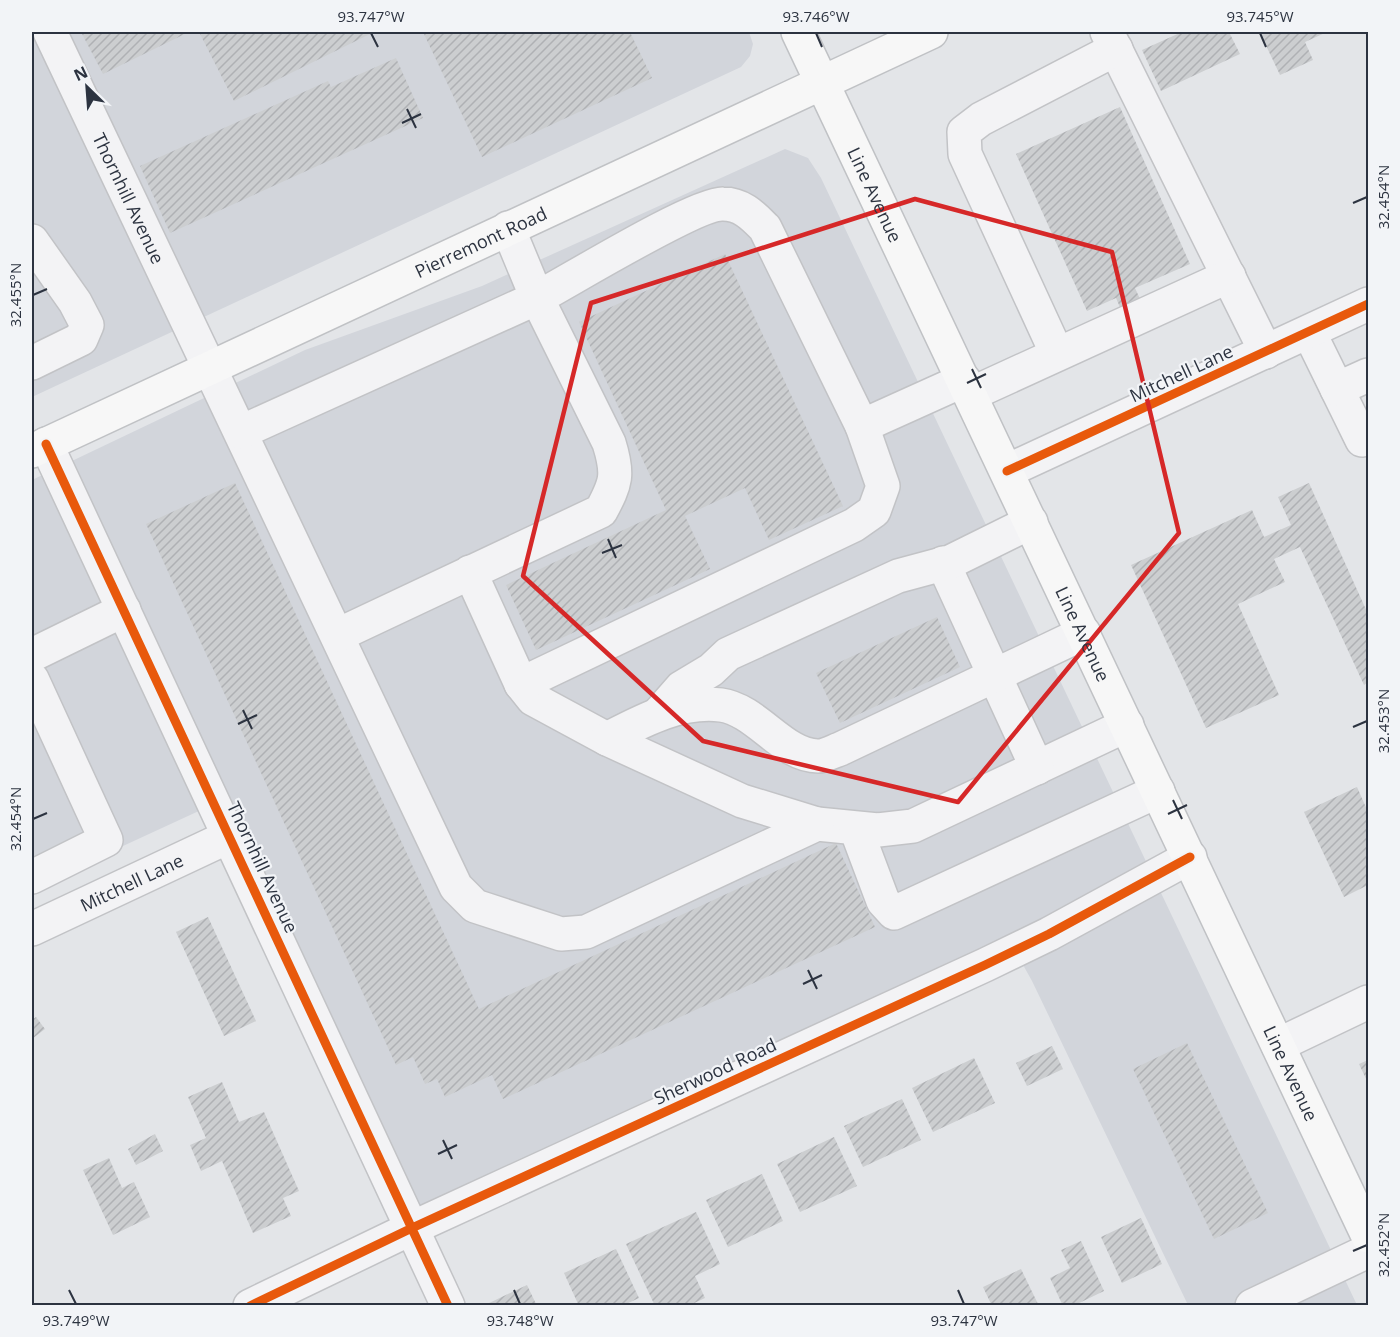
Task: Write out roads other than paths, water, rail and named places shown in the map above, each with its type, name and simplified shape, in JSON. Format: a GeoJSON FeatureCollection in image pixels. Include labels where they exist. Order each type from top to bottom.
{"type":"FeatureCollection","features":[{"type":"Feature","properties":{"kind":"main road","name":"Line Avenue"},"geometry":{"type":"LineString","coordinates":[[798,32],[1368,1236]]}},
{"type":"Feature","properties":{"kind":"main road","name":"Pierremont Road"},"geometry":{"type":"LineString","coordinates":[[39,447],[931,32]]}},
{"type":"Feature","properties":{"kind":"street","name":"Thornhill Avenue"},"geometry":{"type":"LineString","coordinates":[[50,32],[456,887],[475,906],[561,934],[586,932],[837,827]]}},
{"type":"Feature","properties":{"kind":"street"},"geometry":{"type":"LineString","coordinates":[[1057,354],[965,154],[964,132],[981,119],[1112,40],[1266,352]]}},
{"type":"Feature","properties":{"kind":"street"},"geometry":{"type":"LineString","coordinates":[[241,432],[537,298],[684,218],[722,204],[746,209],[765,228],[861,426],[883,486],[874,511],[854,525],[521,684]]}},
{"type":"Feature","properties":{"kind":"street"},"geometry":{"type":"LineString","coordinates":[[338,635],[601,511],[615,486],[616,465],[609,443],[537,298],[508,228]]}},
{"type":"Feature","properties":{"kind":"street"},"geometry":{"type":"LineString","coordinates":[[32,363],[81,339],[87,325],[75,302],[37,259]]}},
{"type":"Feature","properties":{"kind":"street"},"geometry":{"type":"LineString","coordinates":[[861,426],[1057,354],[1229,276]]}},
{"type":"Feature","properties":{"kind":"street","name":"Mitchell Lane"},"geometry":{"type":"LineString","coordinates":[[1007,471],[1368,304]]}},
{"type":"Feature","properties":{"kind":"street"},"geometry":{"type":"LineString","coordinates":[[1309,332],[1362,440]]}},
{"type":"Feature","properties":{"kind":"street"},"geometry":{"type":"LineString","coordinates":[[1337,389],[1368,375]]}},
{"type":"Feature","properties":{"kind":"street","name":"Thornhill Avenue"},"geometry":{"type":"LineString","coordinates":[[39,447],[124,610],[448,1305]]}},
{"type":"Feature","properties":{"kind":"street"},"geometry":{"type":"LineString","coordinates":[[660,712],[681,688],[711,670],[728,654],[898,576],[943,563],[1031,522]]}},
{"type":"Feature","properties":{"kind":"street"},"geometry":{"type":"LineString","coordinates":[[943,563],[1037,768]]}},
{"type":"Feature","properties":{"kind":"street"},"geometry":{"type":"LineString","coordinates":[[470,572],[521,684],[533,699],[607,739],[742,801],[837,827],[878,831],[913,826],[1127,725]]}},
{"type":"Feature","properties":{"kind":"street"},"geometry":{"type":"LineString","coordinates":[[32,655],[124,610]]}},
{"type":"Feature","properties":{"kind":"street"},"geometry":{"type":"LineString","coordinates":[[607,739],[660,712],[720,705],[744,712],[782,741],[800,751],[818,756],[840,748],[1084,633]]}},
{"type":"Feature","properties":{"kind":"street"},"geometry":{"type":"LineString","coordinates":[[32,679],[106,840],[32,877]]}},
{"type":"Feature","properties":{"kind":"street"},"geometry":{"type":"LineString","coordinates":[[837,827],[883,901],[894,913],[1158,791]]}},
{"type":"Feature","properties":{"kind":"street","name":"Mitchell Lane"},"geometry":{"type":"LineString","coordinates":[[32,929],[230,836]]}},
{"type":"Feature","properties":{"kind":"street","name":"Sherwood Road"},"geometry":{"type":"LineString","coordinates":[[250,1305],[412,1228],[985,965],[1049,934],[1190,857]]}},
{"type":"Feature","properties":{"kind":"street"},"geometry":{"type":"LineString","coordinates":[[1278,1045],[1368,1002]]}},
{"type":"Feature","properties":{"kind":"street"},"geometry":{"type":"LineString","coordinates":[[1252,1305],[1302,1295],[1368,1251]]}}]}
